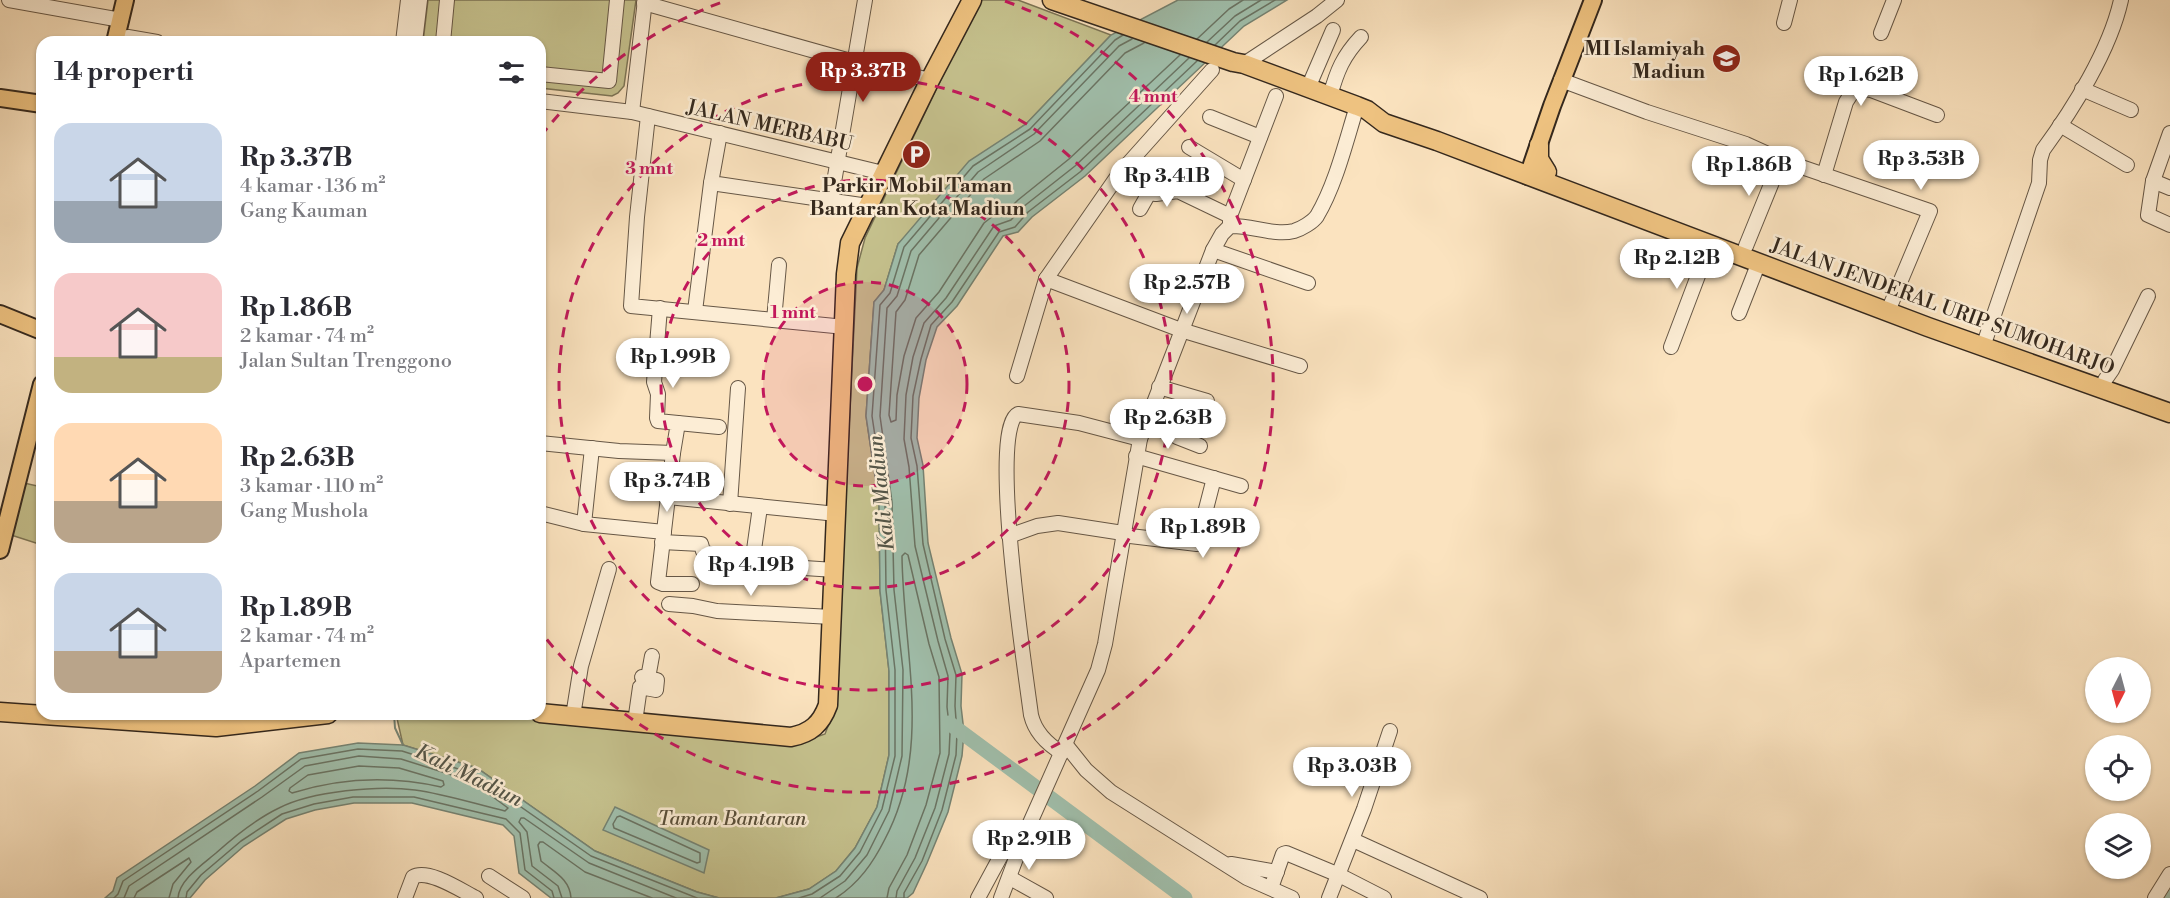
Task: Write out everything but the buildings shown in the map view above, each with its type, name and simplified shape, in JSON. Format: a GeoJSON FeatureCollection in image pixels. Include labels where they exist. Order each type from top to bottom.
{"type":"FeatureCollection","features":[{"type":"Feature","properties":{"kind":"highway"},"geometry":{"type":"LineString","coordinates":[[546,714],[791,736],[805,734],[816,726],[824,715],[828,705],[835,570],[847,257],[850,243],[883,173],[972,0]]}},
{"type":"Feature","properties":{"kind":"highway","name":"JALAN JENDERAL URIP SUMOHARJO"},"geometry":{"type":"LineString","coordinates":[[1052,0],[1362,108],[1388,111],[1710,244],[1928,327],[2170,413]]}},
{"type":"Feature","properties":{"kind":"highway"},"geometry":{"type":"LineString","coordinates":[[1535,172],[1539,159],[1539,145]]}},
{"type":"Feature","properties":{"kind":"highway","name":"JALAN JENDERAL URIP SUMOHARJO"},"geometry":{"type":"LineString","coordinates":[[1535,172],[1746,246],[1890,304],[2170,405]]}},
{"type":"Feature","properties":{"kind":"highway"},"geometry":{"type":"LineString","coordinates":[[0,712],[36,714]]}},
{"type":"Feature","properties":{"kind":"highway"},"geometry":{"type":"LineString","coordinates":[[115,720],[216,727],[276,720]]}},
{"type":"Feature","properties":{"kind":"main road"},"geometry":{"type":"LineString","coordinates":[[123,36],[121,20],[125,0]]}},
{"type":"Feature","properties":{"kind":"main road"},"geometry":{"type":"LineString","coordinates":[[125,36],[136,0]]}},
{"type":"Feature","properties":{"kind":"main road"},"geometry":{"type":"LineString","coordinates":[[1539,145],[1561,80],[1593,0]]}},
{"type":"Feature","properties":{"kind":"main road"},"geometry":{"type":"LineString","coordinates":[[0,98],[36,103]]}},
{"type":"Feature","properties":{"kind":"main road"},"geometry":{"type":"LineString","coordinates":[[0,314],[36,329]]}},
{"type":"Feature","properties":{"kind":"main road"},"geometry":{"type":"LineString","coordinates":[[0,550],[3,527],[36,406]]}},
{"type":"Feature","properties":{"kind":"street"},"geometry":{"type":"LineString","coordinates":[[9,0],[121,20]]}},
{"type":"Feature","properties":{"kind":"street"},"geometry":{"type":"LineString","coordinates":[[404,36],[408,0]]}},
{"type":"Feature","properties":{"kind":"street"},"geometry":{"type":"LineString","coordinates":[[416,36],[420,0]]}},
{"type":"Feature","properties":{"kind":"street"},"geometry":{"type":"LineString","coordinates":[[444,36],[447,0]]}},
{"type":"Feature","properties":{"kind":"street"},"geometry":{"type":"LineString","coordinates":[[546,75],[609,81],[617,0]]}},
{"type":"Feature","properties":{"kind":"street"},"geometry":{"type":"LineString","coordinates":[[831,200],[865,0]]}},
{"type":"Feature","properties":{"kind":"street"},"geometry":{"type":"LineString","coordinates":[[1238,63],[1317,16],[1337,0]]}},
{"type":"Feature","properties":{"kind":"street"},"geometry":{"type":"LineString","coordinates":[[1784,23],[1790,0]]}},
{"type":"Feature","properties":{"kind":"street"},"geometry":{"type":"LineString","coordinates":[[1881,33],[1894,0]]}},
{"type":"Feature","properties":{"kind":"street"},"geometry":{"type":"LineString","coordinates":[[1986,338],[2039,183],[2043,150],[2082,89],[2116,23],[2121,0]]}},
{"type":"Feature","properties":{"kind":"street"},"geometry":{"type":"LineString","coordinates":[[632,112],[644,2],[854,62],[930,80]]}},
{"type":"Feature","properties":{"kind":"street"},"geometry":{"type":"LineString","coordinates":[[1308,88],[1333,30]]}},
{"type":"Feature","properties":{"kind":"street"},"geometry":{"type":"LineString","coordinates":[[1330,96],[1337,71],[1346,53],[1361,37]]}},
{"type":"Feature","properties":{"kind":"street"},"geometry":{"type":"LineString","coordinates":[[1017,376],[1046,279],[1119,174],[1212,70]]}},
{"type":"Feature","properties":{"kind":"street"},"geometry":{"type":"LineString","coordinates":[[1561,80],[1930,211],[1890,304]]}},
{"type":"Feature","properties":{"kind":"street"},"geometry":{"type":"LineString","coordinates":[[1824,175],[1846,102],[1855,87],[1871,90],[1937,115]]}},
{"type":"Feature","properties":{"kind":"street"},"geometry":{"type":"LineString","coordinates":[[2082,89],[2131,110]]}},
{"type":"Feature","properties":{"kind":"street"},"geometry":{"type":"LineString","coordinates":[[1001,898],[1027,831],[1098,670],[1105,644],[1136,456],[1143,432],[1213,250],[1230,221],[1276,96]]}},
{"type":"Feature","properties":{"kind":"street","name":"JALAN MERBABU"},"geometry":{"type":"LineString","coordinates":[[546,102],[632,112],[883,173]]}},
{"type":"Feature","properties":{"kind":"street"},"geometry":{"type":"LineString","coordinates":[[1119,174],[1149,193],[1178,191],[1230,221],[1270,231],[1295,231],[1316,218],[1362,108]]}},
{"type":"Feature","properties":{"kind":"street"},"geometry":{"type":"LineString","coordinates":[[648,116],[637,217],[631,305],[845,327]]}},
{"type":"Feature","properties":{"kind":"street"},"geometry":{"type":"LineString","coordinates":[[1210,117],[1260,137]]}},
{"type":"Feature","properties":{"kind":"street"},"geometry":{"type":"LineString","coordinates":[[2060,125],[2127,165]]}},
{"type":"Feature","properties":{"kind":"street"},"geometry":{"type":"LineString","coordinates":[[695,311],[711,183],[720,133]]}},
{"type":"Feature","properties":{"kind":"street"},"geometry":{"type":"LineString","coordinates":[[2168,142],[2154,181],[2148,215],[2170,225]]}},
{"type":"Feature","properties":{"kind":"street"},"geometry":{"type":"LineString","coordinates":[[1189,147],[1244,180]]}},
{"type":"Feature","properties":{"kind":"street"},"geometry":{"type":"LineString","coordinates":[[1746,246],[1781,160]]}},
{"type":"Feature","properties":{"kind":"street"},"geometry":{"type":"LineString","coordinates":[[2154,181],[2170,188]]}},
{"type":"Feature","properties":{"kind":"street"},"geometry":{"type":"LineString","coordinates":[[711,183],[867,206]]}},
{"type":"Feature","properties":{"kind":"street"},"geometry":{"type":"LineString","coordinates":[[1140,209],[1149,193]]}},
{"type":"Feature","properties":{"kind":"street"},"geometry":{"type":"LineString","coordinates":[[1671,347],[1710,244]]}},
{"type":"Feature","properties":{"kind":"street"},"geometry":{"type":"LineString","coordinates":[[1213,250],[1308,284]]}},
{"type":"Feature","properties":{"kind":"street"},"geometry":{"type":"LineString","coordinates":[[1739,313],[1759,262]]}},
{"type":"Feature","properties":{"kind":"street"},"geometry":{"type":"LineString","coordinates":[[774,320],[779,265]]}},
{"type":"Feature","properties":{"kind":"street"},"geometry":{"type":"LineString","coordinates":[[1046,279],[1181,330],[1300,366]]}},
{"type":"Feature","properties":{"kind":"street"},"geometry":{"type":"LineString","coordinates":[[2105,380],[2148,296]]}},
{"type":"Feature","properties":{"kind":"street"},"geometry":{"type":"LineString","coordinates":[[660,308],[654,382],[658,394],[658,421],[719,428]]}},
{"type":"Feature","properties":{"kind":"street"},"geometry":{"type":"LineString","coordinates":[[1159,387],[1207,401]]}},
{"type":"Feature","properties":{"kind":"street"},"geometry":{"type":"LineString","coordinates":[[730,504],[738,388]]}},
{"type":"Feature","properties":{"kind":"street"},"geometry":{"type":"LineString","coordinates":[[1200,446],[1187,442],[1177,437],[1176,434],[1143,432],[1018,414],[1014,416],[1010,423],[1006,468],[1009,536],[1033,724],[1046,741],[1064,749],[1111,792],[1221,863],[1247,878],[1292,898]]}},
{"type":"Feature","properties":{"kind":"street"},"geometry":{"type":"LineString","coordinates":[[678,423],[658,578],[661,584],[692,584]]}},
{"type":"Feature","properties":{"kind":"street"},"geometry":{"type":"LineString","coordinates":[[546,444],[673,453]]}},
{"type":"Feature","properties":{"kind":"street"},"geometry":{"type":"LineString","coordinates":[[584,524],[592,448]]}},
{"type":"Feature","properties":{"kind":"street"},"geometry":{"type":"LineString","coordinates":[[1136,456],[1241,486]]}},
{"type":"Feature","properties":{"kind":"street"},"geometry":{"type":"LineString","coordinates":[[1009,536],[1037,526],[1058,523],[1197,544],[1214,478]]}},
{"type":"Feature","properties":{"kind":"street"},"geometry":{"type":"LineString","coordinates":[[668,497],[837,514]]}},
{"type":"Feature","properties":{"kind":"street"},"geometry":{"type":"LineString","coordinates":[[752,564],[760,507]]}},
{"type":"Feature","properties":{"kind":"street"},"geometry":{"type":"LineString","coordinates":[[546,514],[584,524],[701,544],[706,553],[752,564],[835,570]]}},
{"type":"Feature","properties":{"kind":"street"},"geometry":{"type":"LineString","coordinates":[[573,716],[580,666],[609,569]]}},
{"type":"Feature","properties":{"kind":"street"},"geometry":{"type":"LineString","coordinates":[[671,584],[668,608],[693,606],[717,611],[832,617]]}},
{"type":"Feature","properties":{"kind":"street"},"geometry":{"type":"LineString","coordinates":[[635,722],[640,687],[656,690],[657,680],[645,678],[652,656]]}},
{"type":"Feature","properties":{"kind":"street"},"geometry":{"type":"LineString","coordinates":[[1329,898],[1353,840],[1390,731]]}},
{"type":"Feature","properties":{"kind":"street"},"geometry":{"type":"LineString","coordinates":[[978,898],[1011,837],[1027,831]]}},
{"type":"Feature","properties":{"kind":"street"},"geometry":{"type":"LineString","coordinates":[[1353,840],[1475,897]]}},
{"type":"Feature","properties":{"kind":"street"},"geometry":{"type":"LineString","coordinates":[[1271,888],[1283,854],[1286,853],[1339,875],[1384,898]]}},
{"type":"Feature","properties":{"kind":"street"},"geometry":{"type":"LineString","coordinates":[[1221,863],[1277,872]]}},
{"type":"Feature","properties":{"kind":"street"},"geometry":{"type":"LineString","coordinates":[[2155,898],[2170,874]]}},
{"type":"Feature","properties":{"kind":"street"},"geometry":{"type":"LineString","coordinates":[[405,898],[413,877],[418,875],[439,879],[476,898]]}},
{"type":"Feature","properties":{"kind":"street"},"geometry":{"type":"LineString","coordinates":[[489,876],[523,898]]}},
{"type":"Feature","properties":{"kind":"street"},"geometry":{"type":"LineString","coordinates":[[1010,878],[1046,898]]}},
{"type":"Feature","properties":{"kind":"green space"},"geometry":{"type":"Polygon","coordinates":[[[428,0],[636,0],[624,86],[612,96],[546,89],[546,36],[424,36],[428,0]]]}},
{"type":"Feature","properties":{"kind":"green space","name":"Taman Bantaran"},"geometry":{"type":"Polygon","coordinates":[[[979,0],[1018,0],[1111,35],[1026,124],[1009,136],[898,244],[884,290],[874,302],[866,416],[879,503],[880,591],[889,671],[889,755],[877,807],[855,848],[836,871],[809,889],[776,898],[719,898],[697,892],[595,851],[477,768],[403,745],[397,720],[546,720],[797,744],[825,734],[832,716],[857,268],[865,238],[979,0]]]}},
{"type":"Feature","properties":{"kind":"green space"},"geometry":{"type":"Polygon","coordinates":[[[24,483],[36,486],[36,543],[11,535],[24,483]]]}},
{"type":"Feature","properties":{"kind":"water","name":"Kali Madiun"},"geometry":{"type":"Polygon","coordinates":[[[1178,0],[1287,0],[1244,26],[1085,176],[1032,217],[1018,232],[1003,236],[957,306],[937,327],[926,360],[919,398],[917,438],[923,465],[928,543],[962,674],[961,706],[964,732],[962,756],[948,812],[927,863],[913,893],[907,898],[776,898],[809,889],[836,871],[855,848],[877,807],[889,755],[889,671],[880,591],[879,503],[866,416],[874,302],[884,290],[898,244],[969,161],[1026,124],[1111,35],[1178,0]]]}},
{"type":"Feature","properties":{"kind":"water","name":"Kali Madiun"},"geometry":{"type":"Polygon","coordinates":[[[358,743],[403,745],[477,768],[595,851],[697,892],[719,898],[551,898],[519,873],[514,836],[503,825],[412,803],[354,803],[315,810],[286,819],[244,846],[205,880],[190,898],[105,898],[113,891],[117,878],[255,786],[299,753],[358,743]]]}},
{"type":"Feature","properties":{"kind":"water"},"geometry":{"type":"Polygon","coordinates":[[[615,807],[709,850],[704,873],[603,830],[615,807]]]}},
{"type":"Feature","properties":{"kind":"waterway"},"geometry":{"type":"LineString","coordinates":[[394,720],[395,728],[403,745]]}},
{"type":"Feature","properties":{"kind":"waterway"},"geometry":{"type":"LineString","coordinates":[[949,723],[1185,898]]}},
{"type":"Feature","properties":{"kind":"waterway"},"geometry":{"type":"LineString","coordinates":[[2168,898],[2170,894]]}},
{"type":"Feature","properties":{"kind":"place","name":"MI Islamiyah Madiun"},"geometry":{"type":"Point","coordinates":[1726,59]}},
{"type":"Feature","properties":{"kind":"place","name":"Parkir Mobil Taman Bantaran Kota Madiun"},"geometry":{"type":"Point","coordinates":[917,154]}}]}
